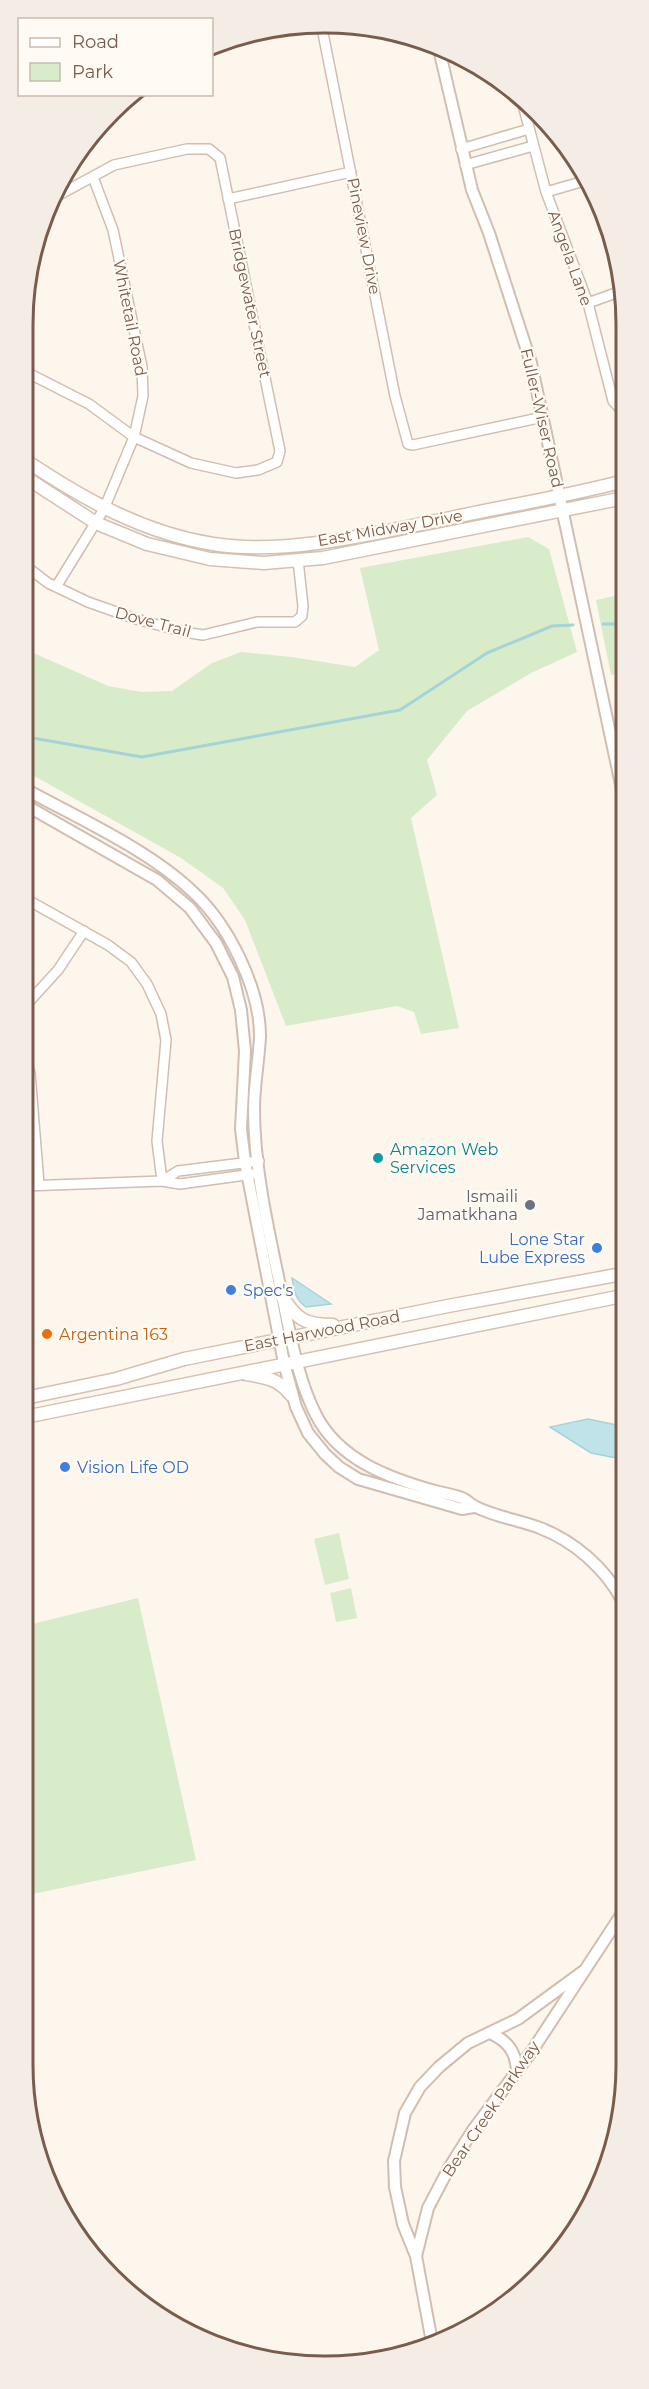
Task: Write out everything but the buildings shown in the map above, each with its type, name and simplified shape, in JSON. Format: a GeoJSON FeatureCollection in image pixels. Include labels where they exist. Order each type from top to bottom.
{"type":"FeatureCollection","features":[{"type":"Feature","properties":{"kind":"main road","name":"East Midway Drive"},"geometry":{"type":"LineString","coordinates":[[33,465],[104,509],[162,533],[214,545],[264,548],[347,539],[616,483]]}},
{"type":"Feature","properties":{"kind":"main road","name":"East Midway Drive"},"geometry":{"type":"LineString","coordinates":[[33,482],[96,523],[147,544],[210,559],[264,563],[323,558],[616,500]]}},
{"type":"Feature","properties":{"kind":"main road","name":"East Harwood Road"},"geometry":{"type":"LineString","coordinates":[[33,1396],[116,1379],[184,1359],[616,1275]]}},
{"type":"Feature","properties":{"kind":"main road"},"geometry":{"type":"LineString","coordinates":[[575,1284],[578,1305]]}},
{"type":"Feature","properties":{"kind":"main road"},"geometry":{"type":"LineString","coordinates":[[282,1296],[292,1312],[312,1324],[370,1322]]}},
{"type":"Feature","properties":{"kind":"main road","name":"East Harwood Road"},"geometry":{"type":"LineString","coordinates":[[33,1414],[616,1297]]}},
{"type":"Feature","properties":{"kind":"main road"},"geometry":{"type":"LineString","coordinates":[[236,1373],[274,1379],[285,1386],[291,1395]]}},
{"type":"Feature","properties":{"kind":"street","name":"Pineview Drive"},"geometry":{"type":"LineString","coordinates":[[323,33],[394,396],[408,444],[413,445],[543,417]]}},
{"type":"Feature","properties":{"kind":"street","name":"Fuller-Wiser Road"},"geometry":{"type":"LineString","coordinates":[[441,57],[465,165],[531,363],[616,760]]}},
{"type":"Feature","properties":{"kind":"street","name":"Angela Lane"},"geometry":{"type":"LineString","coordinates":[[525,112],[546,192],[588,303],[613,401],[616,405]]}},
{"type":"Feature","properties":{"kind":"street"},"geometry":{"type":"LineString","coordinates":[[461,149],[529,129]]}},
{"type":"Feature","properties":{"kind":"street"},"geometry":{"type":"LineString","coordinates":[[465,165],[533,146]]}},
{"type":"Feature","properties":{"kind":"street","name":"Bridgewater Street"},"geometry":{"type":"LineString","coordinates":[[93,177],[114,165],[187,149],[209,148],[220,158],[280,451],[277,462],[258,470],[236,473],[191,463],[134,437]]}},
{"type":"Feature","properties":{"kind":"street"},"geometry":{"type":"LineString","coordinates":[[228,199],[351,172]]}},
{"type":"Feature","properties":{"kind":"street"},"geometry":{"type":"LineString","coordinates":[[65,192],[93,177]]}},
{"type":"Feature","properties":{"kind":"street","name":"Whitetail Road"},"geometry":{"type":"LineString","coordinates":[[56,586],[104,509],[134,437],[142,396],[142,367],[113,230],[93,177]]}},
{"type":"Feature","properties":{"kind":"street"},"geometry":{"type":"LineString","coordinates":[[546,192],[579,183]]}},
{"type":"Feature","properties":{"kind":"street"},"geometry":{"type":"LineString","coordinates":[[588,303],[614,294]]}},
{"type":"Feature","properties":{"kind":"street"},"geometry":{"type":"LineString","coordinates":[[33,376],[89,404],[134,437]]}},
{"type":"Feature","properties":{"kind":"street","name":"Dove Trail"},"geometry":{"type":"LineString","coordinates":[[33,571],[88,603],[136,620],[203,635],[257,622],[295,622],[302,616],[303,606],[298,560]]}},
{"type":"Feature","properties":{"kind":"street"},"geometry":{"type":"LineString","coordinates":[[33,793],[141,854],[173,875],[194,892],[222,926],[239,955],[252,989],[260,1032],[254,1108],[264,1209],[297,1360],[316,1416],[336,1444],[367,1465],[416,1485],[465,1499],[474,1507],[541,1528],[566,1541],[588,1557],[616,1589]]}},
{"type":"Feature","properties":{"kind":"street"},"geometry":{"type":"LineString","coordinates":[[33,809],[157,880],[190,908],[216,943],[232,977],[242,1010],[245,1051],[241,1129],[247,1175],[291,1395],[301,1421],[316,1444],[339,1467],[358,1479],[462,1509],[474,1507]]}},
{"type":"Feature","properties":{"kind":"street"},"geometry":{"type":"LineString","coordinates":[[33,903],[108,945],[131,962],[147,984],[161,1014],[166,1040],[158,1141],[162,1182]]}},
{"type":"Feature","properties":{"kind":"street"},"geometry":{"type":"LineString","coordinates":[[33,997],[58,970],[84,932]]}},
{"type":"Feature","properties":{"kind":"street"},"geometry":{"type":"LineString","coordinates":[[33,1110],[39,1184]]}},
{"type":"Feature","properties":{"kind":"street"},"geometry":{"type":"LineString","coordinates":[[162,1182],[178,1171],[259,1161]]}},
{"type":"Feature","properties":{"kind":"street"},"geometry":{"type":"LineString","coordinates":[[33,1185],[162,1182],[180,1184],[260,1174]]}},
{"type":"Feature","properties":{"kind":"street","name":"Bear Creek Parkway"},"geometry":{"type":"LineString","coordinates":[[416,2256],[428,2208],[449,2168],[616,1923]]}},
{"type":"Feature","properties":{"kind":"street","name":"Bear Creek Parkway"},"geometry":{"type":"LineString","coordinates":[[431,2336],[416,2256],[403,2224],[395,2187],[394,2161],[405,2112],[420,2087],[439,2067],[468,2043],[518,2019],[585,1970]]}},
{"type":"Feature","properties":{"kind":"street"},"geometry":{"type":"LineString","coordinates":[[490,2033],[505,2041],[511,2049],[516,2058],[517,2071]]}},
{"type":"Feature","properties":{"kind":"green space"},"geometry":{"type":"Polygon","coordinates":[[[528,537],[549,549],[577,652],[531,673],[467,711],[427,760],[437,795],[411,818],[459,1028],[421,1034],[414,1012],[397,1006],[286,1026],[245,920],[223,888],[181,858],[33,775],[33,653],[108,686],[142,692],[172,691],[212,663],[241,652],[355,667],[379,650],[360,568],[528,537]]]}},
{"type":"Feature","properties":{"kind":"green space"},"geometry":{"type":"Polygon","coordinates":[[[616,596],[616,674],[611,675],[596,600],[616,596]]]}},
{"type":"Feature","properties":{"kind":"green space"},"geometry":{"type":"Polygon","coordinates":[[[339,1533],[349,1579],[325,1585],[314,1539],[339,1533]]]}},
{"type":"Feature","properties":{"kind":"green space"},"geometry":{"type":"Polygon","coordinates":[[[351,1588],[357,1618],[336,1622],[330,1593],[351,1588]]]}},
{"type":"Feature","properties":{"kind":"green space"},"geometry":{"type":"Polygon","coordinates":[[[138,1598],[196,1860],[33,1894],[33,1624],[138,1598]]]}},
{"type":"Feature","properties":{"kind":"water"},"geometry":{"type":"Polygon","coordinates":[[[292,1278],[331,1304],[306,1307],[299,1301],[292,1278]]]}},
{"type":"Feature","properties":{"kind":"water"},"geometry":{"type":"Polygon","coordinates":[[[588,1419],[616,1425],[616,1458],[591,1453],[550,1427],[588,1419]]]}},
{"type":"Feature","properties":{"kind":"waterway"},"geometry":{"type":"LineString","coordinates":[[603,624],[616,624]]}},
{"type":"Feature","properties":{"kind":"waterway"},"geometry":{"type":"LineString","coordinates":[[33,738],[142,757],[400,710],[487,653],[552,626],[573,625]]}},
{"type":"Feature","properties":{"kind":"place","name":"Amazon Web Services"},"geometry":{"type":"Point","coordinates":[378,1158]}},
{"type":"Feature","properties":{"kind":"place","name":"Ismaili Jamatkhana"},"geometry":{"type":"Point","coordinates":[530,1205]}},
{"type":"Feature","properties":{"kind":"place","name":"Lone Star Lube Express"},"geometry":{"type":"Point","coordinates":[597,1248]}},
{"type":"Feature","properties":{"kind":"place","name":"Spec's"},"geometry":{"type":"Point","coordinates":[231,1290]}},
{"type":"Feature","properties":{"kind":"place","name":"Argentina 163"},"geometry":{"type":"Point","coordinates":[47,1334]}},
{"type":"Feature","properties":{"kind":"place","name":"Vision Life OD"},"geometry":{"type":"Point","coordinates":[65,1467]}}]}
